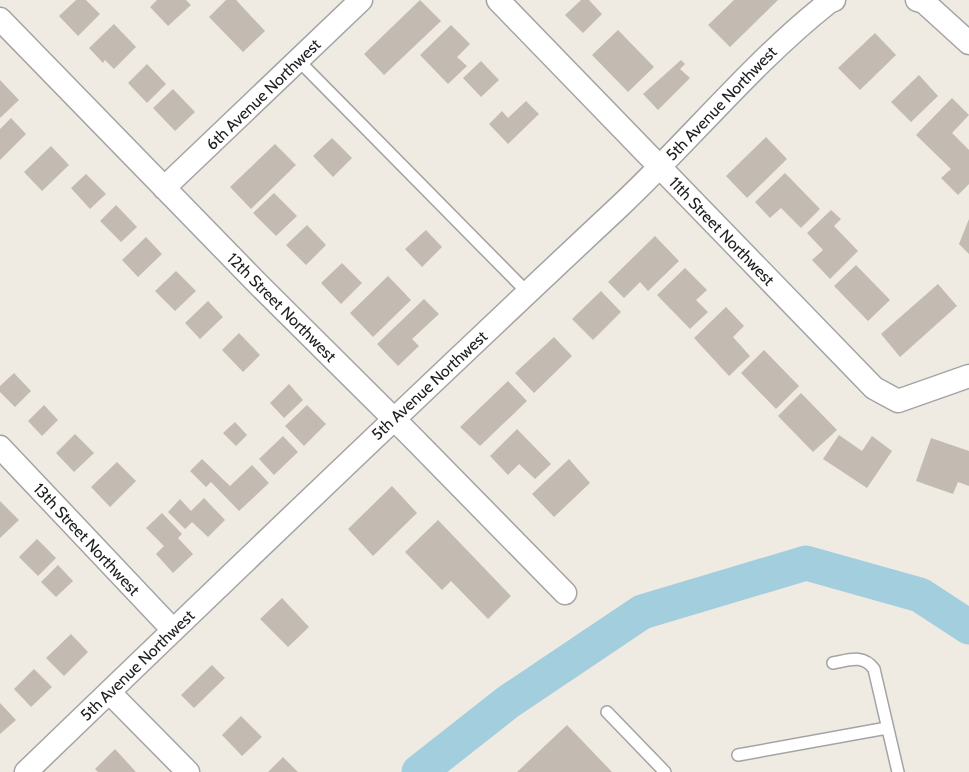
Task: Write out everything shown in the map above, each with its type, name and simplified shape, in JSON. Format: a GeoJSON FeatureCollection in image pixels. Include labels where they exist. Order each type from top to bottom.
{"type":"FeatureCollection","features":[{"type":"Feature","properties":{"kind":"street","name":"6th Avenue Northwest"},"geometry":{"type":"LineString","coordinates":[[164,188],[361,0]]}},
{"type":"Feature","properties":{"kind":"street","name":"11th Street Northwest"},"geometry":{"type":"LineString","coordinates":[[498,0],[874,388],[898,401],[969,376]]}},
{"type":"Feature","properties":{"kind":"street","name":"5th Avenue Northwest"},"geometry":{"type":"LineString","coordinates":[[26,772],[659,166],[789,34],[834,0]]}},
{"type":"Feature","properties":{"kind":"street"},"geometry":{"type":"LineString","coordinates":[[917,0],[924,2],[969,43]]}},
{"type":"Feature","properties":{"kind":"street","name":"12th Street Northwest"},"geometry":{"type":"LineString","coordinates":[[0,19],[164,188],[565,593]]}},
{"type":"Feature","properties":{"kind":"street","name":"13th Street Northwest"},"geometry":{"type":"LineString","coordinates":[[0,447],[173,630]]}},
{"type":"Feature","properties":{"kind":"street"},"geometry":{"type":"LineString","coordinates":[[109,692],[188,772]]}},
{"type":"Feature","properties":{"kind":"lane"},"geometry":{"type":"LineString","coordinates":[[298,60],[527,292]]}},
{"type":"Feature","properties":{"kind":"lane"},"geometry":{"type":"LineString","coordinates":[[833,663],[861,659],[869,663],[874,669],[898,772]]}},
{"type":"Feature","properties":{"kind":"lane"},"geometry":{"type":"LineString","coordinates":[[607,712],[665,772]]}},
{"type":"Feature","properties":{"kind":"lane"},"geometry":{"type":"LineString","coordinates":[[738,755],[888,728]]}},
{"type":"Feature","properties":{"kind":"building"},"geometry":{"type":"Polygon","coordinates":[[[76,0],[86,0],[100,14],[78,36],[59,16],[76,0]]]}},
{"type":"Feature","properties":{"kind":"building"},"geometry":{"type":"Polygon","coordinates":[[[157,0],[186,0],[191,5],[168,26],[150,7],[157,0]]]}},
{"type":"Feature","properties":{"kind":"building"},"geometry":{"type":"Polygon","coordinates":[[[226,0],[236,0],[265,31],[243,52],[209,17],[226,0]]]}},
{"type":"Feature","properties":{"kind":"building"},"geometry":{"type":"Polygon","coordinates":[[[420,0],[441,21],[384,75],[364,54],[420,0]]]}},
{"type":"Feature","properties":{"kind":"building"},"geometry":{"type":"Polygon","coordinates":[[[581,0],[589,0],[602,14],[583,33],[565,15],[581,0]]]}},
{"type":"Feature","properties":{"kind":"building"},"geometry":{"type":"Polygon","coordinates":[[[734,0],[778,0],[730,47],[708,25],[734,0]]]}},
{"type":"Feature","properties":{"kind":"building"},"geometry":{"type":"Polygon","coordinates":[[[114,24],[136,47],[114,69],[105,60],[103,63],[89,48],[114,24]]]}},
{"type":"Feature","properties":{"kind":"building"},"geometry":{"type":"Polygon","coordinates":[[[451,25],[470,44],[457,57],[467,66],[448,84],[420,55],[451,25]]]}},
{"type":"Feature","properties":{"kind":"building"},"geometry":{"type":"Polygon","coordinates":[[[618,30],[654,67],[628,92],[592,55],[618,30]]]}},
{"type":"Feature","properties":{"kind":"building"},"geometry":{"type":"Polygon","coordinates":[[[875,33],[896,55],[860,90],[838,68],[875,33]]]}},
{"type":"Feature","properties":{"kind":"building"},"geometry":{"type":"Polygon","coordinates":[[[681,60],[685,64],[680,69],[690,78],[658,110],[643,94],[681,60]]]}},
{"type":"Feature","properties":{"kind":"building"},"geometry":{"type":"Polygon","coordinates":[[[481,61],[499,80],[481,97],[463,78],[481,61]]]}},
{"type":"Feature","properties":{"kind":"building"},"geometry":{"type":"Polygon","coordinates":[[[147,64],[166,84],[147,103],[128,83],[147,64]]]}},
{"type":"Feature","properties":{"kind":"building"},"geometry":{"type":"Polygon","coordinates":[[[919,75],[938,96],[911,122],[891,102],[919,75]]]}},
{"type":"Feature","properties":{"kind":"building"},"geometry":{"type":"Polygon","coordinates":[[[0,80],[19,100],[0,118],[0,80]]]}},
{"type":"Feature","properties":{"kind":"building"},"geometry":{"type":"Polygon","coordinates":[[[173,89],[195,112],[175,131],[153,108],[173,89]]]}},
{"type":"Feature","properties":{"kind":"building"},"geometry":{"type":"Polygon","coordinates":[[[952,98],[969,115],[952,133],[969,150],[969,184],[958,195],[941,178],[951,169],[916,135],[952,98]]]}},
{"type":"Feature","properties":{"kind":"building"},"geometry":{"type":"Polygon","coordinates":[[[526,101],[539,114],[508,144],[489,124],[502,111],[508,118],[526,101]]]}},
{"type":"Feature","properties":{"kind":"building"},"geometry":{"type":"Polygon","coordinates":[[[11,118],[26,134],[0,160],[0,129],[11,118]]]}},
{"type":"Feature","properties":{"kind":"building"},"geometry":{"type":"Polygon","coordinates":[[[766,137],[787,159],[747,198],[726,176],[766,137]]]}},
{"type":"Feature","properties":{"kind":"building"},"geometry":{"type":"Polygon","coordinates":[[[332,138],[352,158],[333,177],[313,156],[332,138]]]}},
{"type":"Feature","properties":{"kind":"building"},"geometry":{"type":"Polygon","coordinates":[[[275,144],[296,165],[251,209],[230,187],[275,144]]]}},
{"type":"Feature","properties":{"kind":"building"},"geometry":{"type":"Polygon","coordinates":[[[51,146],[69,165],[42,191],[24,172],[51,146]]]}},
{"type":"Feature","properties":{"kind":"building"},"geometry":{"type":"Polygon","coordinates":[[[785,173],[820,209],[801,228],[781,208],[770,218],[755,202],[785,173]]]}},
{"type":"Feature","properties":{"kind":"building"},"geometry":{"type":"Polygon","coordinates":[[[86,174],[106,194],[90,209],[71,188],[86,174]]]}},
{"type":"Feature","properties":{"kind":"building"},"geometry":{"type":"Polygon","coordinates":[[[274,193],[297,216],[276,236],[253,213],[274,193]]]}},
{"type":"Feature","properties":{"kind":"building"},"geometry":{"type":"Polygon","coordinates":[[[116,205],[137,227],[121,242],[100,221],[116,205]]]}},
{"type":"Feature","properties":{"kind":"building"},"geometry":{"type":"Polygon","coordinates":[[[831,210],[841,219],[834,226],[858,251],[830,279],[812,260],[823,250],[807,233],[831,210]]]}},
{"type":"Feature","properties":{"kind":"building"},"geometry":{"type":"Polygon","coordinates":[[[969,219],[969,254],[959,244],[969,219]]]}},
{"type":"Feature","properties":{"kind":"building"},"geometry":{"type":"Polygon","coordinates":[[[307,225],[326,245],[306,265],[286,245],[307,225]]]}},
{"type":"Feature","properties":{"kind":"building"},"geometry":{"type":"Polygon","coordinates":[[[426,230],[442,247],[422,267],[405,249],[426,230]]]}},
{"type":"Feature","properties":{"kind":"building"},"geometry":{"type":"Polygon","coordinates":[[[655,236],[679,261],[648,291],[640,282],[624,298],[608,282],[655,236]]]}},
{"type":"Feature","properties":{"kind":"building"},"geometry":{"type":"Polygon","coordinates":[[[146,237],[162,254],[138,277],[122,260],[146,237]]]}},
{"type":"Feature","properties":{"kind":"building"},"geometry":{"type":"Polygon","coordinates":[[[342,263],[362,283],[341,304],[321,283],[342,263]]]}},
{"type":"Feature","properties":{"kind":"building"},"geometry":{"type":"Polygon","coordinates":[[[856,265],[890,300],[868,321],[834,286],[856,265]]]}},
{"type":"Feature","properties":{"kind":"building"},"geometry":{"type":"Polygon","coordinates":[[[685,268],[707,290],[696,300],[708,312],[690,329],[657,295],[685,268]]]}},
{"type":"Feature","properties":{"kind":"building"},"geometry":{"type":"Polygon","coordinates":[[[176,271],[196,291],[175,311],[155,291],[176,271]]]}},
{"type":"Feature","properties":{"kind":"building"},"geometry":{"type":"Polygon","coordinates":[[[388,276],[411,300],[373,337],[350,313],[388,276]]]}},
{"type":"Feature","properties":{"kind":"building"},"geometry":{"type":"Polygon","coordinates":[[[938,284],[957,306],[900,357],[881,334],[938,284]]]}},
{"type":"Feature","properties":{"kind":"building"},"geometry":{"type":"Polygon","coordinates":[[[601,291],[621,312],[593,340],[572,319],[601,291]]]}},
{"type":"Feature","properties":{"kind":"building"},"geometry":{"type":"Polygon","coordinates":[[[424,299],[439,314],[412,339],[419,346],[398,366],[377,344],[424,299]]]}},
{"type":"Feature","properties":{"kind":"building"},"geometry":{"type":"Polygon","coordinates":[[[208,301],[223,317],[200,339],[185,323],[208,301]]]}},
{"type":"Feature","properties":{"kind":"building"},"geometry":{"type":"Polygon","coordinates":[[[726,307],[744,326],[733,337],[750,356],[729,376],[694,338],[726,307]]]}},
{"type":"Feature","properties":{"kind":"building"},"geometry":{"type":"Polygon","coordinates":[[[239,333],[260,355],[243,372],[222,350],[239,333]]]}},
{"type":"Feature","properties":{"kind":"building"},"geometry":{"type":"Polygon","coordinates":[[[554,337],[572,356],[534,393],[515,373],[554,337]]]}},
{"type":"Feature","properties":{"kind":"building"},"geometry":{"type":"Polygon","coordinates":[[[764,350],[799,386],[776,409],[741,373],[764,350]]]}},
{"type":"Feature","properties":{"kind":"building"},"geometry":{"type":"Polygon","coordinates":[[[14,373],[31,391],[15,407],[0,392],[0,386],[14,373]]]}},
{"type":"Feature","properties":{"kind":"building"},"geometry":{"type":"Polygon","coordinates":[[[508,381],[527,401],[480,446],[460,427],[508,381]]]}},
{"type":"Feature","properties":{"kind":"building"},"geometry":{"type":"Polygon","coordinates":[[[289,384],[303,400],[284,418],[270,403],[289,384]]]}},
{"type":"Feature","properties":{"kind":"building"},"geometry":{"type":"Polygon","coordinates":[[[801,393],[837,430],[813,452],[778,416],[801,393]]]}},
{"type":"Feature","properties":{"kind":"building"},"geometry":{"type":"Polygon","coordinates":[[[44,405],[58,420],[42,436],[28,421],[44,405]]]}},
{"type":"Feature","properties":{"kind":"building"},"geometry":{"type":"Polygon","coordinates":[[[307,405],[326,424],[304,446],[285,426],[307,405]]]}},
{"type":"Feature","properties":{"kind":"building"},"geometry":{"type":"Polygon","coordinates":[[[235,422],[247,435],[236,446],[223,433],[235,422]]]}},
{"type":"Feature","properties":{"kind":"building"},"geometry":{"type":"Polygon","coordinates":[[[517,429],[551,464],[535,479],[519,464],[508,475],[490,456],[517,429]]]}},
{"type":"Feature","properties":{"kind":"building"},"geometry":{"type":"Polygon","coordinates":[[[75,434],[94,453],[74,472],[56,453],[75,434]]]}},
{"type":"Feature","properties":{"kind":"building"},"geometry":{"type":"Polygon","coordinates":[[[839,435],[862,451],[872,436],[892,451],[867,488],[823,459],[839,435]]]}},
{"type":"Feature","properties":{"kind":"building"},"geometry":{"type":"Polygon","coordinates":[[[283,436],[298,452],[274,475],[259,459],[283,436]]]}},
{"type":"Feature","properties":{"kind":"building"},"geometry":{"type":"Polygon","coordinates":[[[931,438],[969,451],[969,486],[958,482],[953,494],[916,481],[931,438]]]}},
{"type":"Feature","properties":{"kind":"building"},"geometry":{"type":"Polygon","coordinates":[[[202,459],[230,486],[252,465],[269,483],[239,511],[211,482],[206,487],[190,471],[202,459]]]}},
{"type":"Feature","properties":{"kind":"building"},"geometry":{"type":"Polygon","coordinates":[[[569,459],[590,483],[554,517],[532,494],[569,459]]]}},
{"type":"Feature","properties":{"kind":"building"},"geometry":{"type":"Polygon","coordinates":[[[117,462],[136,481],[110,507],[91,487],[117,462]]]}},
{"type":"Feature","properties":{"kind":"building"},"geometry":{"type":"Polygon","coordinates":[[[392,486],[417,513],[373,556],[348,529],[392,486]]]}},
{"type":"Feature","properties":{"kind":"building"},"geometry":{"type":"Polygon","coordinates":[[[204,498],[225,520],[208,537],[192,522],[185,529],[168,512],[180,499],[191,511],[204,498]]]}},
{"type":"Feature","properties":{"kind":"building"},"geometry":{"type":"Polygon","coordinates":[[[0,501],[19,520],[0,538],[0,501]]]}},
{"type":"Feature","properties":{"kind":"building"},"geometry":{"type":"Polygon","coordinates":[[[162,513],[182,534],[178,538],[193,554],[173,573],[156,554],[164,546],[146,528],[162,513]]]}},
{"type":"Feature","properties":{"kind":"building"},"geometry":{"type":"Polygon","coordinates":[[[438,520],[511,596],[488,619],[451,581],[442,590],[405,552],[438,520]]]}},
{"type":"Feature","properties":{"kind":"building"},"geometry":{"type":"Polygon","coordinates":[[[37,539],[56,558],[38,576],[19,557],[37,539]]]}},
{"type":"Feature","properties":{"kind":"building"},"geometry":{"type":"Polygon","coordinates":[[[58,565],[73,581],[56,597],[41,582],[58,565]]]}},
{"type":"Feature","properties":{"kind":"building"},"geometry":{"type":"Polygon","coordinates":[[[282,598],[309,627],[288,647],[260,619],[282,598]]]}},
{"type":"Feature","properties":{"kind":"building"},"geometry":{"type":"Polygon","coordinates":[[[71,634],[88,652],[64,676],[46,658],[71,634]]]}},
{"type":"Feature","properties":{"kind":"building"},"geometry":{"type":"Polygon","coordinates":[[[212,665],[225,678],[194,708],[181,695],[212,665]]]}},
{"type":"Feature","properties":{"kind":"building"},"geometry":{"type":"Polygon","coordinates":[[[34,669],[52,687],[31,707],[14,689],[34,669]]]}},
{"type":"Feature","properties":{"kind":"building"},"geometry":{"type":"Polygon","coordinates":[[[0,703],[16,720],[0,734],[0,703]]]}},
{"type":"Feature","properties":{"kind":"building"},"geometry":{"type":"Polygon","coordinates":[[[241,716],[262,737],[242,756],[222,735],[241,716]]]}},
{"type":"Feature","properties":{"kind":"building"},"geometry":{"type":"Polygon","coordinates":[[[567,725],[612,772],[517,772],[567,725]]]}},
{"type":"Feature","properties":{"kind":"building"},"geometry":{"type":"Polygon","coordinates":[[[115,749],[136,772],[98,772],[95,769],[115,749]]]}},
{"type":"Feature","properties":{"kind":"building"},"geometry":{"type":"Polygon","coordinates":[[[283,757],[298,772],[268,772],[283,757]]]}},
{"type":"Feature","properties":{"kind":"waterway"},"geometry":{"type":"LineString","coordinates":[[419,772],[508,702],[642,612],[806,563],[920,595],[969,627]]}}]}
